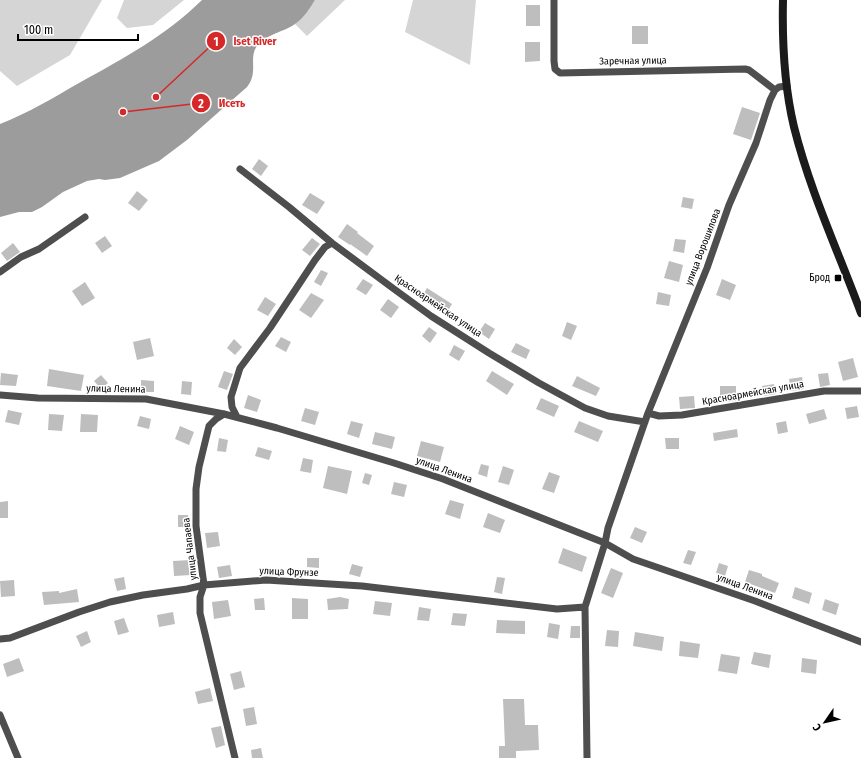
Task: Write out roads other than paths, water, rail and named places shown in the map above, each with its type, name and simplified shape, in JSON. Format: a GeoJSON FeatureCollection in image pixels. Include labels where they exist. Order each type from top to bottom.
{"type":"FeatureCollection","features":[{"type":"Feature","properties":{"kind":"main road"},"geometry":{"type":"LineString","coordinates":[[783,0],[783,57],[795,127],[804,160],[822,211],[861,313]]}},
{"type":"Feature","properties":{"kind":"street","name":"Заречная улица"},"geometry":{"type":"LineString","coordinates":[[554,0],[554,61],[555,68],[560,73],[745,69],[749,70],[775,90]]}},
{"type":"Feature","properties":{"kind":"street"},"geometry":{"type":"LineString","coordinates":[[775,90],[787,86]]}},
{"type":"Feature","properties":{"kind":"street","name":"улица Ворошилова"},"geometry":{"type":"LineString","coordinates":[[587,758],[584,607],[605,543],[608,528],[644,422],[707,268],[729,205],[756,143],[775,90]]}},
{"type":"Feature","properties":{"kind":"street","name":"Красноармейская улица"},"geometry":{"type":"LineString","coordinates":[[240,169],[332,243],[431,316],[539,383],[596,413],[621,419],[644,422]]}},
{"type":"Feature","properties":{"kind":"street"},"geometry":{"type":"LineString","coordinates":[[0,272],[21,257],[39,249],[85,217]]}},
{"type":"Feature","properties":{"kind":"street"},"geometry":{"type":"LineString","coordinates":[[237,417],[232,407],[231,397],[240,368],[270,328],[315,260],[326,247],[332,243]]}},
{"type":"Feature","properties":{"kind":"street","name":"Красноармейская улица"},"geometry":{"type":"LineString","coordinates":[[648,413],[659,416],[682,415],[824,391],[861,391]]}},
{"type":"Feature","properties":{"kind":"street","name":"улица Ленина"},"geometry":{"type":"LineString","coordinates":[[0,396],[38,398],[146,399],[237,417],[340,446],[443,479],[605,543],[633,559],[748,598],[861,642]]}},
{"type":"Feature","properties":{"kind":"street","name":"улица Чапаева"},"geometry":{"type":"LineString","coordinates":[[224,414],[209,426],[199,467],[196,489],[196,526],[204,585],[200,598],[200,613],[235,758]]}},
{"type":"Feature","properties":{"kind":"street","name":"улица Фрунзе"},"geometry":{"type":"LineString","coordinates":[[0,639],[10,638],[110,602],[204,585],[266,580],[362,586],[557,608],[584,607]]}},
{"type":"Feature","properties":{"kind":"street"},"geometry":{"type":"LineString","coordinates":[[0,715],[18,758]]}},
{"type":"Feature","properties":{"kind":"place","name":"Iset River"},"geometry":{"type":"Point","coordinates":[156,97]}},
{"type":"Feature","properties":{"kind":"place","name":"Исеть"},"geometry":{"type":"Point","coordinates":[123,112]}},
{"type":"Feature","properties":{"kind":"place","name":"Брод"},"geometry":{"type":"Point","coordinates":[838,278]}}]}
